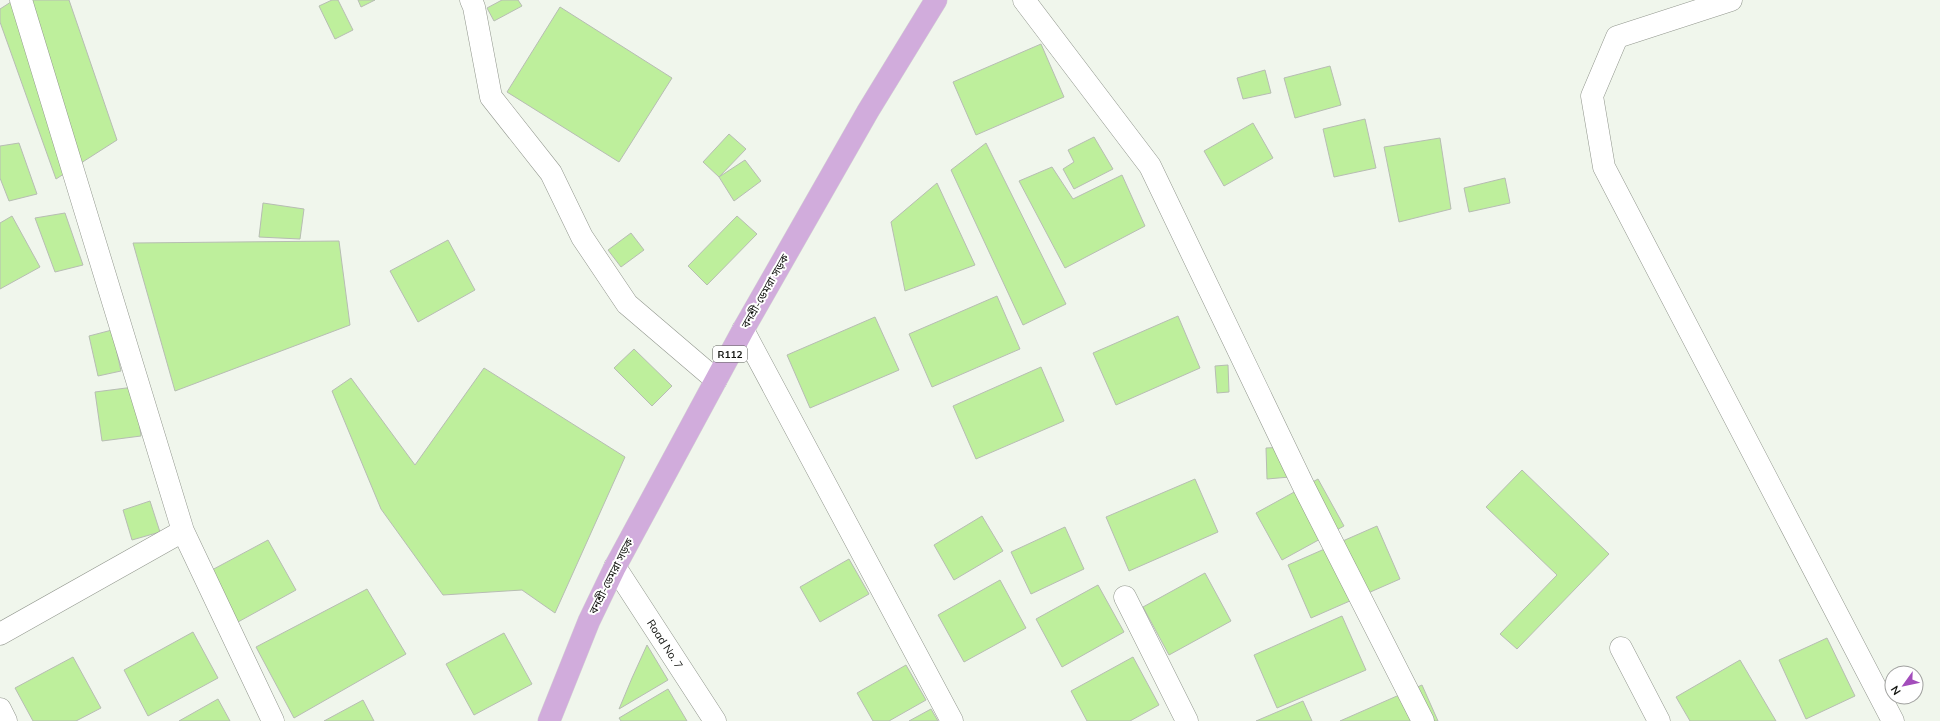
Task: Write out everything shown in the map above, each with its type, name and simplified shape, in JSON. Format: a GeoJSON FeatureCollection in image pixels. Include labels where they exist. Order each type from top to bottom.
{"type":"FeatureCollection","features":[{"type":"Feature","properties":{"kind":"main road","name":"বনশ্রী-ডেমরা সড়ক"},"geometry":{"type":"LineString","coordinates":[[549,721],[589,621],[615,567],[743,330],[868,111],[936,0]]}},
{"type":"Feature","properties":{"kind":"street"},"geometry":{"type":"LineString","coordinates":[[21,0],[183,532],[273,721]]}},
{"type":"Feature","properties":{"kind":"street"},"geometry":{"type":"LineString","coordinates":[[471,0],[474,7],[491,97],[551,173],[582,237],[627,304],[716,380]]}},
{"type":"Feature","properties":{"kind":"street"},"geometry":{"type":"LineString","coordinates":[[1024,0],[1150,166],[1304,487],[1423,721]]}},
{"type":"Feature","properties":{"kind":"street"},"geometry":{"type":"LineString","coordinates":[[1731,0],[1618,37],[1592,96],[1604,167],[1893,721]]}},
{"type":"Feature","properties":{"kind":"street"},"geometry":{"type":"LineString","coordinates":[[743,330],[952,721]]}},
{"type":"Feature","properties":{"kind":"street"},"geometry":{"type":"LineString","coordinates":[[0,634],[183,532]]}},
{"type":"Feature","properties":{"kind":"street","name":"Road No. 7"},"geometry":{"type":"LineString","coordinates":[[615,567],[715,721]]}},
{"type":"Feature","properties":{"kind":"street"},"geometry":{"type":"LineString","coordinates":[[1125,597],[1188,721]]}},
{"type":"Feature","properties":{"kind":"street"},"geometry":{"type":"LineString","coordinates":[[1622,648],[1659,721]]}},
{"type":"Feature","properties":{"kind":"street"},"geometry":{"type":"LineString","coordinates":[[0,709],[6,721]]}},
{"type":"Feature","properties":{"kind":"building"},"geometry":{"type":"Polygon","coordinates":[[[14,0],[69,0],[117,140],[56,179],[0,22],[0,9],[14,0]]]}},
{"type":"Feature","properties":{"kind":"building"},"geometry":{"type":"Polygon","coordinates":[[[332,0],[338,0],[353,30],[335,39],[319,6],[332,0]]]}},
{"type":"Feature","properties":{"kind":"building"},"geometry":{"type":"Polygon","coordinates":[[[358,0],[375,0],[361,7],[358,0]]]}},
{"type":"Feature","properties":{"kind":"building"},"geometry":{"type":"Polygon","coordinates":[[[502,0],[518,0],[522,6],[494,21],[487,8],[502,0]]]}},
{"type":"Feature","properties":{"kind":"building"},"geometry":{"type":"Polygon","coordinates":[[[560,7],[672,78],[619,162],[507,92],[560,7]]]}},
{"type":"Feature","properties":{"kind":"building"},"geometry":{"type":"Polygon","coordinates":[[[1041,44],[1064,97],[976,135],[953,82],[1041,44]]]}},
{"type":"Feature","properties":{"kind":"building"},"geometry":{"type":"Polygon","coordinates":[[[1330,66],[1341,105],[1295,118],[1284,78],[1330,66]]]}},
{"type":"Feature","properties":{"kind":"building"},"geometry":{"type":"Polygon","coordinates":[[[1265,70],[1271,93],[1243,99],[1237,78],[1265,70]]]}},
{"type":"Feature","properties":{"kind":"building"},"geometry":{"type":"Polygon","coordinates":[[[1365,119],[1376,168],[1334,177],[1323,129],[1365,119]]]}},
{"type":"Feature","properties":{"kind":"building"},"geometry":{"type":"Polygon","coordinates":[[[1253,123],[1273,158],[1224,186],[1204,151],[1253,123]]]}},
{"type":"Feature","properties":{"kind":"building"},"geometry":{"type":"Polygon","coordinates":[[[729,134],[746,149],[719,177],[703,162],[729,134]]]}},
{"type":"Feature","properties":{"kind":"building"},"geometry":{"type":"Polygon","coordinates":[[[1094,137],[1113,169],[1074,189],[1063,169],[1074,162],[1068,150],[1094,137]]]}},
{"type":"Feature","properties":{"kind":"building"},"geometry":{"type":"Polygon","coordinates":[[[1440,138],[1451,209],[1399,222],[1384,147],[1440,138]]]}},
{"type":"Feature","properties":{"kind":"building"},"geometry":{"type":"Polygon","coordinates":[[[19,143],[37,194],[9,201],[0,178],[0,146],[19,143]]]}},
{"type":"Feature","properties":{"kind":"building"},"geometry":{"type":"Polygon","coordinates":[[[986,143],[1066,304],[1023,325],[951,170],[986,143]]]}},
{"type":"Feature","properties":{"kind":"building"},"geometry":{"type":"Polygon","coordinates":[[[745,160],[761,181],[734,201],[719,177],[745,160]]]}},
{"type":"Feature","properties":{"kind":"building"},"geometry":{"type":"Polygon","coordinates":[[[1052,167],[1073,199],[1122,175],[1145,226],[1065,268],[1019,181],[1052,167]]]}},
{"type":"Feature","properties":{"kind":"building"},"geometry":{"type":"Polygon","coordinates":[[[1505,178],[1510,203],[1469,212],[1464,188],[1505,178]]]}},
{"type":"Feature","properties":{"kind":"building"},"geometry":{"type":"Polygon","coordinates":[[[937,183],[975,265],[905,291],[891,222],[937,183]]]}},
{"type":"Feature","properties":{"kind":"building"},"geometry":{"type":"Polygon","coordinates":[[[263,203],[304,209],[300,239],[259,237],[263,203]]]}},
{"type":"Feature","properties":{"kind":"building"},"geometry":{"type":"Polygon","coordinates":[[[65,213],[83,265],[55,272],[35,218],[65,213]]]}},
{"type":"Feature","properties":{"kind":"building"},"geometry":{"type":"Polygon","coordinates":[[[12,216],[40,267],[0,289],[0,223],[12,216]]]}},
{"type":"Feature","properties":{"kind":"building"},"geometry":{"type":"Polygon","coordinates":[[[737,216],[757,234],[707,285],[688,266],[737,216]]]}},
{"type":"Feature","properties":{"kind":"building"},"geometry":{"type":"Polygon","coordinates":[[[631,233],[644,250],[621,267],[608,250],[631,233]]]}},
{"type":"Feature","properties":{"kind":"building"},"geometry":{"type":"Polygon","coordinates":[[[448,240],[475,290],[418,322],[390,271],[448,240]]]}},
{"type":"Feature","properties":{"kind":"building"},"geometry":{"type":"Polygon","coordinates":[[[339,241],[350,325],[175,391],[133,243],[339,241]]]}},
{"type":"Feature","properties":{"kind":"building"},"geometry":{"type":"Polygon","coordinates":[[[997,296],[1020,349],[932,387],[909,334],[997,296]]]}},
{"type":"Feature","properties":{"kind":"building"},"geometry":{"type":"Polygon","coordinates":[[[1178,316],[1200,368],[1116,405],[1093,353],[1178,316]]]}},
{"type":"Feature","properties":{"kind":"building"},"geometry":{"type":"Polygon","coordinates":[[[875,317],[899,370],[810,408],[787,355],[875,317]]]}},
{"type":"Feature","properties":{"kind":"building"},"geometry":{"type":"Polygon","coordinates":[[[112,330],[121,371],[98,376],[89,336],[112,330]]]}},
{"type":"Feature","properties":{"kind":"building"},"geometry":{"type":"Polygon","coordinates":[[[634,349],[672,386],[652,406],[614,368],[634,349]]]}},
{"type":"Feature","properties":{"kind":"building"},"geometry":{"type":"Polygon","coordinates":[[[1228,365],[1229,392],[1217,393],[1215,366],[1228,365]]]}},
{"type":"Feature","properties":{"kind":"building"},"geometry":{"type":"Polygon","coordinates":[[[1041,367],[1064,421],[976,459],[953,406],[1041,367]]]}},
{"type":"Feature","properties":{"kind":"building"},"geometry":{"type":"Polygon","coordinates":[[[484,368],[625,457],[555,613],[522,590],[443,595],[381,509],[332,391],[351,378],[415,465],[484,368]]]}},
{"type":"Feature","properties":{"kind":"building"},"geometry":{"type":"Polygon","coordinates":[[[134,387],[141,436],[102,441],[95,392],[134,387]]]}},
{"type":"Feature","properties":{"kind":"building"},"geometry":{"type":"Polygon","coordinates":[[[1288,447],[1290,477],[1267,479],[1266,448],[1288,447]]]}},
{"type":"Feature","properties":{"kind":"building"},"geometry":{"type":"Polygon","coordinates":[[[1522,470],[1609,554],[1517,649],[1500,634],[1557,575],[1486,507],[1522,470]]]}},
{"type":"Feature","properties":{"kind":"building"},"geometry":{"type":"Polygon","coordinates":[[[1195,479],[1218,532],[1129,571],[1106,517],[1195,479]]]}},
{"type":"Feature","properties":{"kind":"building"},"geometry":{"type":"Polygon","coordinates":[[[1318,479],[1344,526],[1282,560],[1256,513],[1318,479]]]}},
{"type":"Feature","properties":{"kind":"building"},"geometry":{"type":"Polygon","coordinates":[[[150,501],[160,532],[132,540],[123,510],[150,501]]]}},
{"type":"Feature","properties":{"kind":"building"},"geometry":{"type":"Polygon","coordinates":[[[982,516],[1003,551],[954,580],[934,545],[982,516]]]}},
{"type":"Feature","properties":{"kind":"building"},"geometry":{"type":"Polygon","coordinates":[[[1377,526],[1400,579],[1311,618],[1288,565],[1377,526]]]}},
{"type":"Feature","properties":{"kind":"building"},"geometry":{"type":"Polygon","coordinates":[[[1065,527],[1084,569],[1031,594],[1011,552],[1065,527]]]}},
{"type":"Feature","properties":{"kind":"building"},"geometry":{"type":"Polygon","coordinates":[[[268,540],[296,590],[238,622],[210,571],[268,540]]]}},
{"type":"Feature","properties":{"kind":"building"},"geometry":{"type":"Polygon","coordinates":[[[849,559],[869,594],[820,622],[800,587],[849,559]]]}},
{"type":"Feature","properties":{"kind":"building"},"geometry":{"type":"Polygon","coordinates":[[[1205,573],[1231,621],[1169,655],[1143,607],[1205,573]]]}},
{"type":"Feature","properties":{"kind":"building"},"geometry":{"type":"Polygon","coordinates":[[[1000,580],[1026,628],[964,662],[938,615],[1000,580]]]}},
{"type":"Feature","properties":{"kind":"building"},"geometry":{"type":"Polygon","coordinates":[[[1098,585],[1124,632],[1062,667],[1036,619],[1098,585]]]}},
{"type":"Feature","properties":{"kind":"building"},"geometry":{"type":"Polygon","coordinates":[[[367,589],[406,654],[294,718],[256,647],[367,589]]]}},
{"type":"Feature","properties":{"kind":"building"},"geometry":{"type":"Polygon","coordinates":[[[1342,616],[1366,670],[1277,708],[1254,655],[1342,616]]]}},
{"type":"Feature","properties":{"kind":"building"},"geometry":{"type":"Polygon","coordinates":[[[193,632],[218,678],[148,716],[124,670],[193,632]]]}},
{"type":"Feature","properties":{"kind":"building"},"geometry":{"type":"Polygon","coordinates":[[[504,633],[532,684],[474,715],[446,664],[504,633]]]}},
{"type":"Feature","properties":{"kind":"building"},"geometry":{"type":"Polygon","coordinates":[[[1827,638],[1855,696],[1806,719],[1779,660],[1827,638]]]}},
{"type":"Feature","properties":{"kind":"building"},"geometry":{"type":"Polygon","coordinates":[[[647,645],[668,680],[619,709],[632,678],[647,645]]]}},
{"type":"Feature","properties":{"kind":"building"},"geometry":{"type":"Polygon","coordinates":[[[73,657],[101,708],[76,721],[33,721],[15,688],[73,657]]]}},
{"type":"Feature","properties":{"kind":"building"},"geometry":{"type":"Polygon","coordinates":[[[1133,657],[1159,705],[1130,721],[1087,721],[1071,691],[1133,657]]]}},
{"type":"Feature","properties":{"kind":"building"},"geometry":{"type":"Polygon","coordinates":[[[1740,660],[1776,721],[1690,721],[1676,697],[1740,660]]]}},
{"type":"Feature","properties":{"kind":"building"},"geometry":{"type":"Polygon","coordinates":[[[906,665],[926,700],[889,721],[873,721],[857,693],[906,665]]]}},
{"type":"Feature","properties":{"kind":"building"},"geometry":{"type":"Polygon","coordinates":[[[1422,685],[1438,721],[1340,721],[1422,685]]]}},
{"type":"Feature","properties":{"kind":"building"},"geometry":{"type":"Polygon","coordinates":[[[668,689],[687,721],[621,721],[619,718],[668,689]]]}},
{"type":"Feature","properties":{"kind":"building"},"geometry":{"type":"Polygon","coordinates":[[[218,699],[230,721],[179,721],[218,699]]]}},
{"type":"Feature","properties":{"kind":"building"},"geometry":{"type":"Polygon","coordinates":[[[363,700],[374,721],[324,721],[363,700]]]}},
{"type":"Feature","properties":{"kind":"building"},"geometry":{"type":"Polygon","coordinates":[[[1303,701],[1312,721],[1256,721],[1303,701]]]}},
{"type":"Feature","properties":{"kind":"building"},"geometry":{"type":"Polygon","coordinates":[[[931,709],[938,721],[909,721],[931,709]]]}}]}
